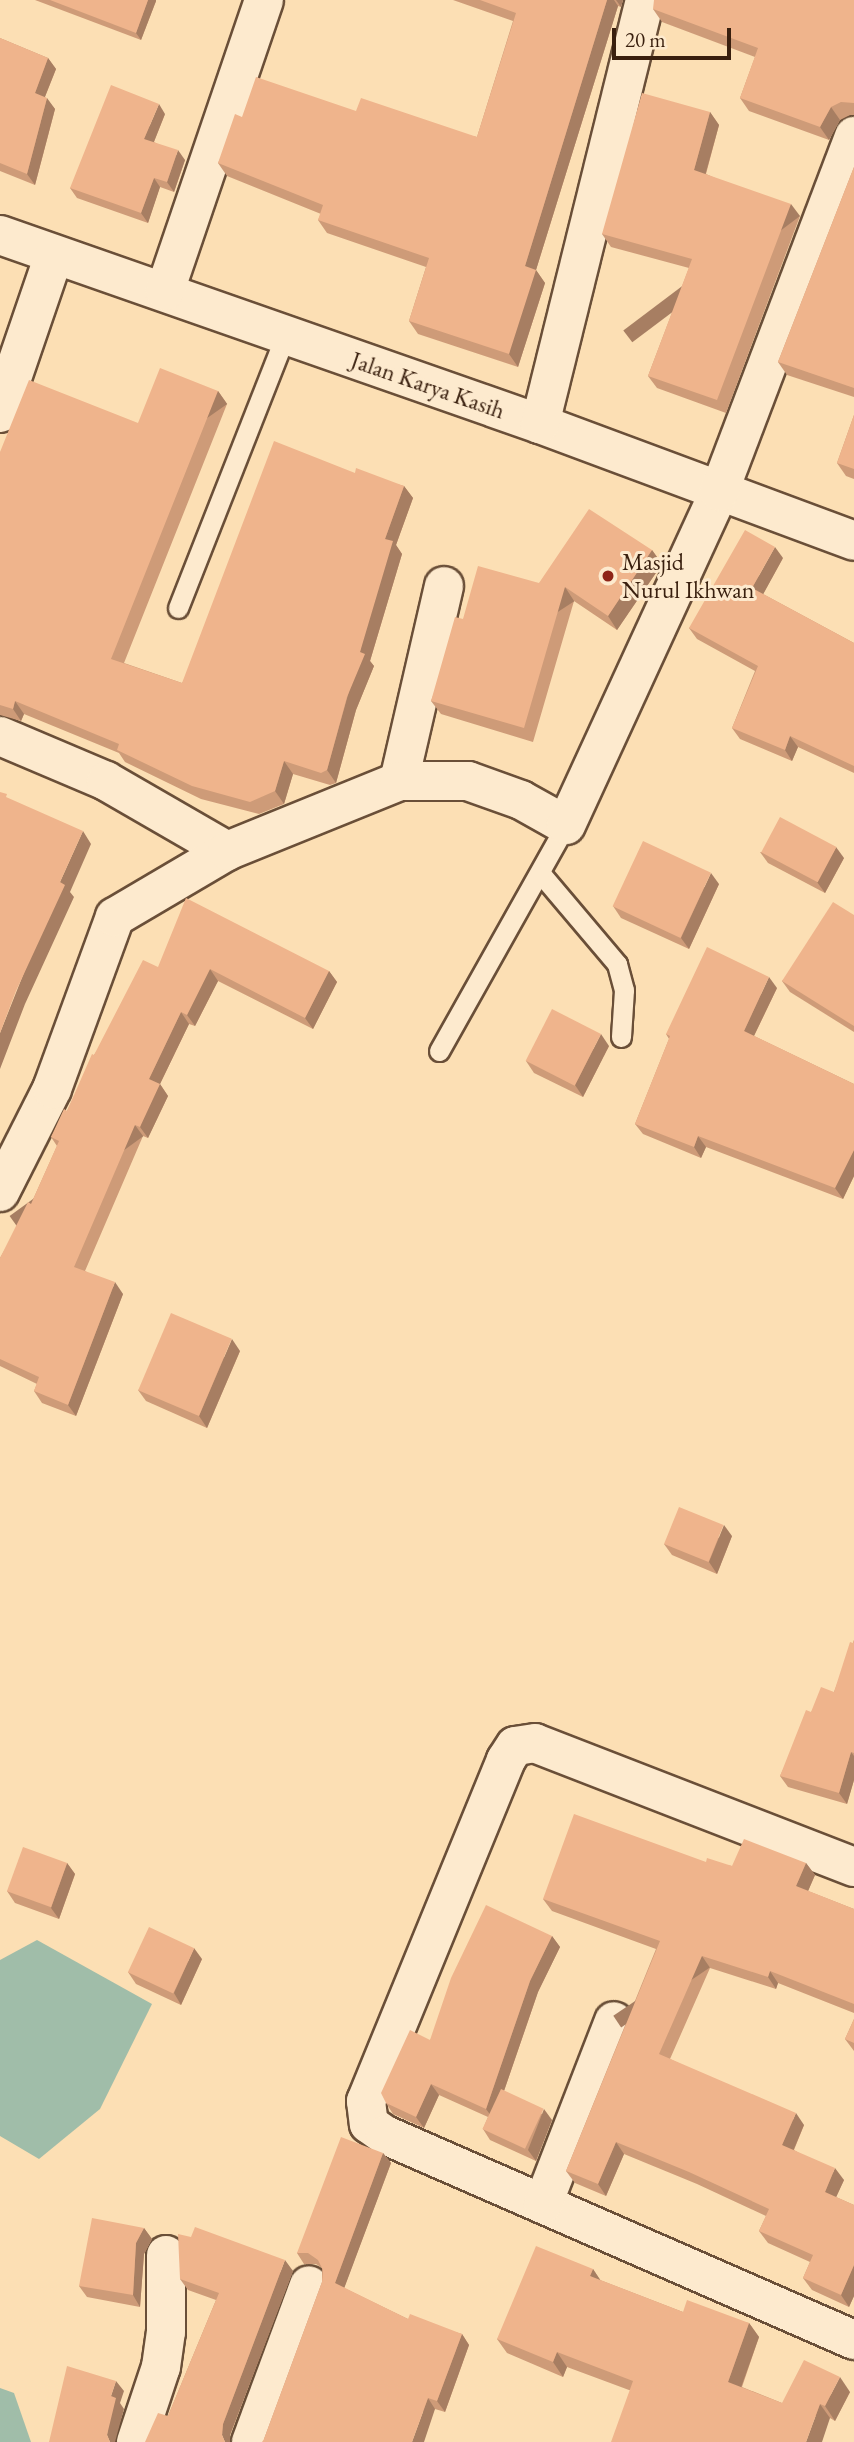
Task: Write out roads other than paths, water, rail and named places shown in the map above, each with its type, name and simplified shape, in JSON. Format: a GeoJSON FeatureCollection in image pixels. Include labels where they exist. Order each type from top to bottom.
{"type":"FeatureCollection","features":[{"type":"Feature","properties":{"kind":"street"},"geometry":{"type":"LineString","coordinates":[[165,291],[264,0]]}},
{"type":"Feature","properties":{"kind":"street"},"geometry":{"type":"LineString","coordinates":[[540,425],[645,0]]}},
{"type":"Feature","properties":{"kind":"street"},"geometry":{"type":"LineString","coordinates":[[0,1192],[52,1089],[115,917],[227,851],[400,781],[468,781],[521,800],[566,825],[719,492],[854,136]]}},
{"type":"Feature","properties":{"kind":"street","name":"Jalan Karya Kasih"},"geometry":{"type":"LineString","coordinates":[[0,235],[540,425],[854,541]]}},
{"type":"Feature","properties":{"kind":"street"},"geometry":{"type":"LineString","coordinates":[[0,413],[54,255]]}},
{"type":"Feature","properties":{"kind":"street"},"geometry":{"type":"LineString","coordinates":[[400,781],[444,586]]}},
{"type":"Feature","properties":{"kind":"street"},"geometry":{"type":"LineString","coordinates":[[0,736],[106,781],[227,851]]}},
{"type":"Feature","properties":{"kind":"street"},"geometry":{"type":"LineString","coordinates":[[854,1867],[536,1743],[515,1746],[506,1760],[366,2101],[369,2124],[385,2134],[854,2340]]}},
{"type":"Feature","properties":{"kind":"street"},"geometry":{"type":"LineString","coordinates":[[543,2204],[614,2021]]}},
{"type":"Feature","properties":{"kind":"street"},"geometry":{"type":"LineString","coordinates":[[136,2442],[161,2367],[166,2332],[166,2255]]}},
{"type":"Feature","properties":{"kind":"street"},"geometry":{"type":"LineString","coordinates":[[251,2442],[309,2285]]}},
{"type":"Feature","properties":{"kind":"lane"},"geometry":{"type":"LineString","coordinates":[[178,608],[285,336]]}},
{"type":"Feature","properties":{"kind":"lane"},"geometry":{"type":"LineString","coordinates":[[439,1051],[541,874],[566,825]]}},
{"type":"Feature","properties":{"kind":"lane"},"geometry":{"type":"LineString","coordinates":[[541,874],[617,964],[624,990],[621,1037]]}},
{"type":"Feature","properties":{"kind":"place","name":"Masjid Nurul Ikhwan"},"geometry":{"type":"Point","coordinates":[608,576]}}]}
